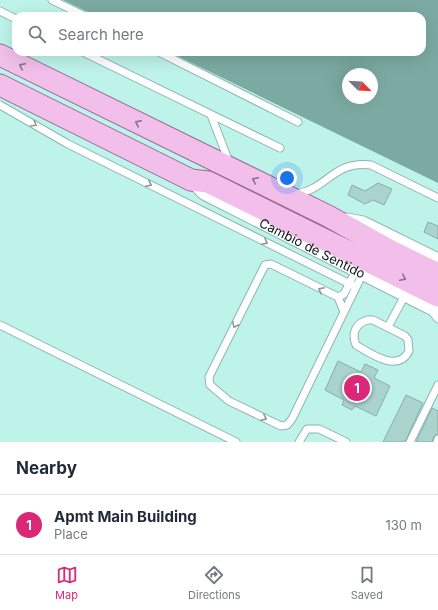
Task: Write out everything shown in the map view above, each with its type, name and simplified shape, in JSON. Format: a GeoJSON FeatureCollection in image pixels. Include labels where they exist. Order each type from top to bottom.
{"type":"FeatureCollection","features":[{"type":"Feature","properties":{"kind":"main road"},"geometry":{"type":"LineString","coordinates":[[0,55],[328,216],[389,250],[438,274]]}},
{"type":"Feature","properties":{"kind":"main road"},"geometry":{"type":"LineString","coordinates":[[0,85],[191,180],[208,182],[435,304]]}},
{"type":"Feature","properties":{"kind":"street","name":"Cambio de Sentido"},"geometry":{"type":"LineString","coordinates":[[191,180],[204,193],[405,295],[435,304]]}},
{"type":"Feature","properties":{"kind":"street"},"geometry":{"type":"LineString","coordinates":[[328,216],[363,223],[438,260]]}},
{"type":"Feature","properties":{"kind":"lane"},"geometry":{"type":"LineString","coordinates":[[52,0],[77,12]]}},
{"type":"Feature","properties":{"kind":"lane"},"geometry":{"type":"LineString","coordinates":[[0,11],[12,17]]}},
{"type":"Feature","properties":{"kind":"lane"},"geometry":{"type":"LineString","coordinates":[[91,56],[280,148]]}},
{"type":"Feature","properties":{"kind":"lane"},"geometry":{"type":"LineString","coordinates":[[167,56],[298,122]]}},
{"type":"Feature","properties":{"kind":"lane"},"geometry":{"type":"LineString","coordinates":[[0,105],[68,144],[352,285]]}},
{"type":"Feature","properties":{"kind":"lane"},"geometry":{"type":"LineString","coordinates":[[211,115],[231,168]]}},
{"type":"Feature","properties":{"kind":"lane"},"geometry":{"type":"LineString","coordinates":[[275,190],[285,194],[307,192],[348,165],[359,164],[371,165],[438,198]]}},
{"type":"Feature","properties":{"kind":"lane"},"geometry":{"type":"LineString","coordinates":[[344,312],[338,297],[271,264],[266,264],[209,377],[210,385],[229,401],[281,426],[288,425],[344,312],[352,285],[359,271]]}},
{"type":"Feature","properties":{"kind":"lane"},"geometry":{"type":"LineString","coordinates":[[338,297],[344,294],[352,285]]}},
{"type":"Feature","properties":{"kind":"lane"},"geometry":{"type":"LineString","coordinates":[[388,327],[405,295]]}},
{"type":"Feature","properties":{"kind":"lane"},"geometry":{"type":"LineString","coordinates":[[435,304],[435,317],[438,319]]}},
{"type":"Feature","properties":{"kind":"lane"},"geometry":{"type":"LineString","coordinates":[[373,320],[388,327],[405,336],[408,340],[408,351],[406,356],[398,362],[388,361],[356,345],[354,340],[355,329],[362,321],[373,320]]}},
{"type":"Feature","properties":{"kind":"lane"},"geometry":{"type":"LineString","coordinates":[[0,325],[236,442]]}},
{"type":"Feature","properties":{"kind":"lane"},"geometry":{"type":"LineString","coordinates":[[410,442],[438,385]]}},
{"type":"Feature","properties":{"kind":"lane"},"geometry":{"type":"LineString","coordinates":[[299,442],[307,430],[315,428],[346,442]]}},
{"type":"Feature","properties":{"kind":"shaded area"},"geometry":{"type":"Polygon","coordinates":[[[0,0],[63,0],[88,12],[12,12],[12,56],[177,56],[438,183],[438,442],[0,442],[0,0]]]}},
{"type":"Feature","properties":{"kind":"shaded area"},"geometry":{"type":"Polygon","coordinates":[[[63,0],[438,0],[438,183],[177,56],[426,56],[426,12],[88,12],[63,0]]]}},
{"type":"Feature","properties":{"kind":"building"},"geometry":{"type":"Polygon","coordinates":[[[378,183],[392,189],[384,205],[373,200],[365,204],[348,195],[352,185],[365,191],[378,183]]]}},
{"type":"Feature","properties":{"kind":"building"},"geometry":{"type":"Polygon","coordinates":[[[428,222],[438,226],[438,239],[424,232],[428,222]]]}},
{"type":"Feature","properties":{"kind":"building"},"geometry":{"type":"Polygon","coordinates":[[[338,361],[361,372],[365,364],[378,370],[374,378],[390,386],[376,416],[355,406],[352,410],[342,405],[344,400],[325,390],[338,361]]]}},
{"type":"Feature","properties":{"kind":"building"},"geometry":{"type":"Polygon","coordinates":[[[406,395],[423,403],[405,442],[383,442],[406,395]]]}},
{"type":"Feature","properties":{"kind":"building"},"geometry":{"type":"Polygon","coordinates":[[[432,408],[438,411],[438,434],[434,436],[432,442],[416,442],[432,408]]]}},
{"type":"Feature","properties":{"kind":"place","name":"Apmt Main Building"},"geometry":{"type":"Point","coordinates":[357,388]}}]}
